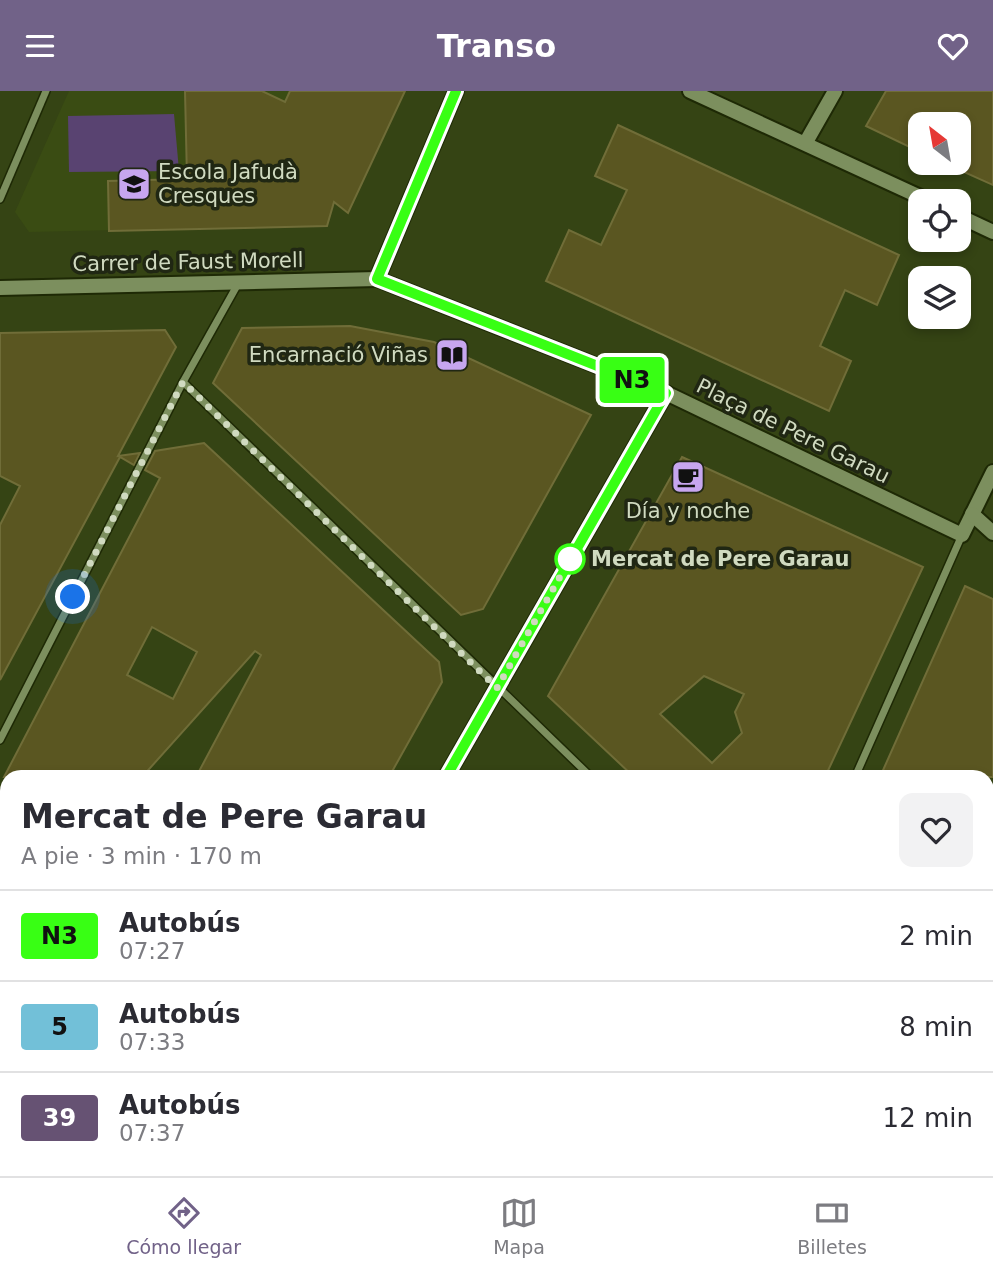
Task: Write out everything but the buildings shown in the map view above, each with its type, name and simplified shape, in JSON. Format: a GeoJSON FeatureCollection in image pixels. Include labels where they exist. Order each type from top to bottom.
{"type":"FeatureCollection","features":[{"type":"Feature","properties":{"kind":"street"},"geometry":{"type":"LineString","coordinates":[[0,199],[46,91]]}},
{"type":"Feature","properties":{"kind":"street"},"geometry":{"type":"LineString","coordinates":[[377,279],[456,91]]}},
{"type":"Feature","properties":{"kind":"street"},"geometry":{"type":"LineString","coordinates":[[690,91],[908,191]]}},
{"type":"Feature","properties":{"kind":"street"},"geometry":{"type":"LineString","coordinates":[[806,142],[835,91]]}},
{"type":"Feature","properties":{"kind":"street"},"geometry":{"type":"LineString","coordinates":[[971,222],[993,232]]}},
{"type":"Feature","properties":{"kind":"street","name":"Carrer de Faust Morell"},"geometry":{"type":"LineString","coordinates":[[0,288],[377,279]]}},
{"type":"Feature","properties":{"kind":"street","name":"Plaça de Pere Garau"},"geometry":{"type":"LineString","coordinates":[[377,279],[666,393],[962,535]]}},
{"type":"Feature","properties":{"kind":"street"},"geometry":{"type":"LineString","coordinates":[[0,740],[183,382],[239,282]]}},
{"type":"Feature","properties":{"kind":"street"},"geometry":{"type":"LineString","coordinates":[[183,382],[584,770]]}},
{"type":"Feature","properties":{"kind":"street"},"geometry":{"type":"LineString","coordinates":[[450,770],[666,393]]}},
{"type":"Feature","properties":{"kind":"street"},"geometry":{"type":"LineString","coordinates":[[858,770],[962,535],[993,472]]}},
{"type":"Feature","properties":{"kind":"street"},"geometry":{"type":"LineString","coordinates":[[972,514],[993,533]]}},
{"type":"Feature","properties":{"kind":"shaded area","name":"Escola Jafudà Cresques"},"geometry":{"type":"Polygon","coordinates":[[[69,91],[405,91],[375,156],[324,132],[242,227],[29,232],[15,212],[69,91]]]}},
{"type":"Feature","properties":{"kind":"shaded area"},"geometry":{"type":"Polygon","coordinates":[[[174,114],[179,171],[69,172],[68,116],[174,114]]]}},
{"type":"Feature","properties":{"kind":"bus line","name":"N3"},"geometry":{"type":"LineString","coordinates":[[450,770],[666,393],[377,279],[456,91]]}},
{"type":"Feature","properties":{"kind":"place","name":"Escola Jafudà Cresques"},"geometry":{"type":"Point","coordinates":[134,184]}},
{"type":"Feature","properties":{"kind":"place","name":"Encarnació Viñas"},"geometry":{"type":"Point","coordinates":[452,355]}},
{"type":"Feature","properties":{"kind":"place","name":"Día y noche"},"geometry":{"type":"Point","coordinates":[688,477]}},
{"type":"Feature","properties":{"kind":"place","name":"Mercat de Pere Garau"},"geometry":{"type":"Point","coordinates":[570,559]}},
{"type":"Feature","properties":{"kind":"route"},"geometry":{"type":"LineString","coordinates":[[73,597],[183,382],[497,688],[570,559]]}}]}
